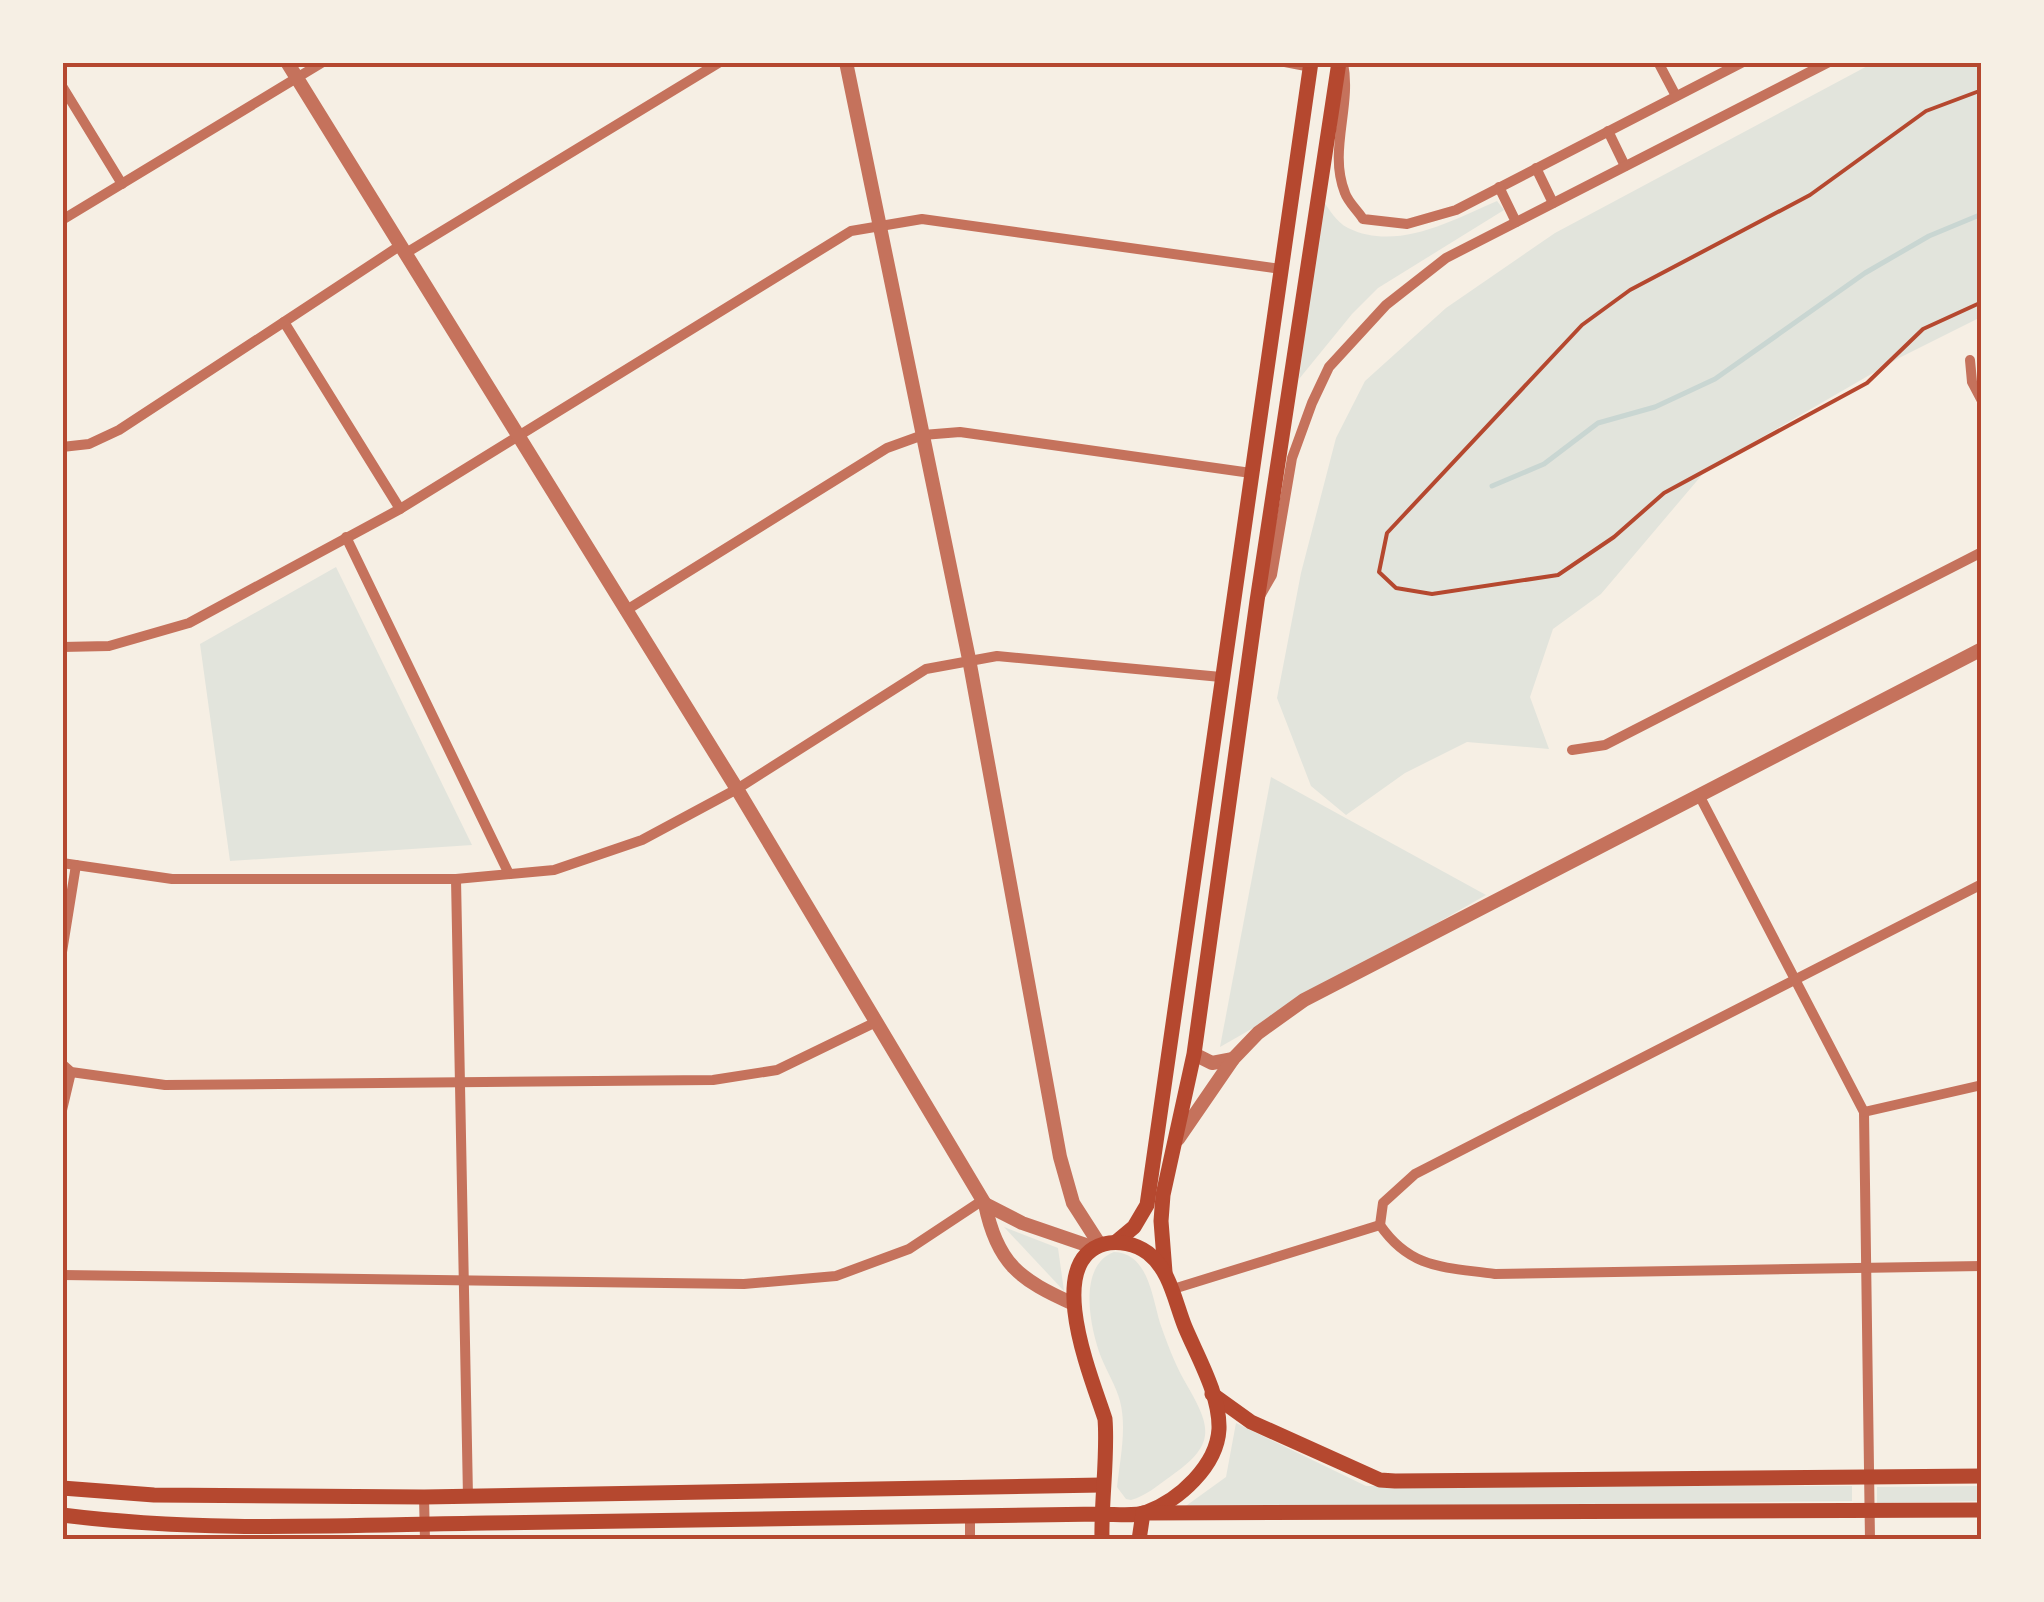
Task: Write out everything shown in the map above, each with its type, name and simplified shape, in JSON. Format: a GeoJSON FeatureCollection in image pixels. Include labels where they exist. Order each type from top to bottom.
{"type":"FeatureCollection","features":[{"type":"Feature","properties":{"kind":"main road"},"geometry":{"type":"LineString","coordinates":[[1139,1540],[1144,1514],[1183,1490],[1200,1473],[1213,1452],[1219,1429],[1212,1394],[1170,1290],[1161,1221],[1163,1195],[1194,1054],[1257,601],[1341,62]]}},
{"type":"Feature","properties":{"kind":"main road"},"geometry":{"type":"LineString","coordinates":[[1102,1540],[1105,1419],[1086,1362],[1074,1304],[1076,1276],[1082,1263],[1134,1227],[1147,1205],[1311,64]]}},
{"type":"Feature","properties":{"kind":"main road"},"geometry":{"type":"LineString","coordinates":[[1104,1245],[1139,1248],[1166,1272]]}},
{"type":"Feature","properties":{"kind":"main road"},"geometry":{"type":"LineString","coordinates":[[1212,1394],[1251,1422],[1380,1480],[1395,1482],[1982,1476]]}},
{"type":"Feature","properties":{"kind":"main road"},"geometry":{"type":"LineString","coordinates":[[62,1488],[154,1495],[424,1498],[1102,1485]]}},
{"type":"Feature","properties":{"kind":"main road"},"geometry":{"type":"LineString","coordinates":[[62,1515],[142,1525],[425,1532],[1101,1514],[1982,1510]]}},
{"type":"Feature","properties":{"kind":"street"},"geometry":{"type":"LineString","coordinates":[[286,62],[737,790],[984,1202],[990,1229],[1016,1271],[1033,1286],[1074,1304]]}},
{"type":"Feature","properties":{"kind":"street"},"geometry":{"type":"LineString","coordinates":[[62,220],[323,62]]}},
{"type":"Feature","properties":{"kind":"street"},"geometry":{"type":"LineString","coordinates":[[62,446],[89,444],[119,430],[284,322],[720,62]]}},
{"type":"Feature","properties":{"kind":"street"},"geometry":{"type":"LineString","coordinates":[[846,62],[970,659],[1060,1157],[1073,1203],[1104,1245]]}},
{"type":"Feature","properties":{"kind":"street"},"geometry":{"type":"LineString","coordinates":[[1285,62],[1311,64]]}},
{"type":"Feature","properties":{"kind":"street"},"geometry":{"type":"LineString","coordinates":[[1341,62],[1347,82],[1338,148],[1345,193],[1363,220],[1407,224],[1456,210],[1742,62]]}},
{"type":"Feature","properties":{"kind":"street"},"geometry":{"type":"LineString","coordinates":[[1658,62],[1676,96]]}},
{"type":"Feature","properties":{"kind":"street"},"geometry":{"type":"LineString","coordinates":[[1257,601],[1272,575],[1292,458],[1329,367],[1386,305],[1446,258],[1829,62]]}},
{"type":"Feature","properties":{"kind":"street"},"geometry":{"type":"LineString","coordinates":[[62,86],[122,184]]}},
{"type":"Feature","properties":{"kind":"street"},"geometry":{"type":"LineString","coordinates":[[1608,131],[1625,166]]}},
{"type":"Feature","properties":{"kind":"street"},"geometry":{"type":"LineString","coordinates":[[1536,168],[1553,203]]}},
{"type":"Feature","properties":{"kind":"street"},"geometry":{"type":"LineString","coordinates":[[1499,188],[1516,222]]}},
{"type":"Feature","properties":{"kind":"street"},"geometry":{"type":"LineString","coordinates":[[62,647],[109,646],[189,623],[400,509],[851,232],[922,219],[1282,269]]}},
{"type":"Feature","properties":{"kind":"street"},"geometry":{"type":"LineString","coordinates":[[284,322],[400,509]]}},
{"type":"Feature","properties":{"kind":"street"},"geometry":{"type":"LineString","coordinates":[[1970,360],[1972,382],[1982,401]]}},
{"type":"Feature","properties":{"kind":"street"},"geometry":{"type":"LineString","coordinates":[[625,611],[887,448],[923,435],[960,432],[1251,473]]}},
{"type":"Feature","properties":{"kind":"street"},"geometry":{"type":"LineString","coordinates":[[346,537],[509,874]]}},
{"type":"Feature","properties":{"kind":"street"},"geometry":{"type":"LineString","coordinates":[[1572,750],[1605,744],[1982,552]]}},
{"type":"Feature","properties":{"kind":"street"},"geometry":{"type":"LineString","coordinates":[[1178,1139],[1233,1059],[1258,1033],[1304,1000],[1982,649]]}},
{"type":"Feature","properties":{"kind":"street"},"geometry":{"type":"LineString","coordinates":[[62,863],[172,879],[456,879],[554,870],[642,840],[737,790],[926,669],[997,656],[1221,676]]}},
{"type":"Feature","properties":{"kind":"street"},"geometry":{"type":"LineString","coordinates":[[1698,796],[1797,978],[1864,1112],[1870,1540]]}},
{"type":"Feature","properties":{"kind":"street"},"geometry":{"type":"LineString","coordinates":[[62,952],[76,865]]}},
{"type":"Feature","properties":{"kind":"street"},"geometry":{"type":"LineString","coordinates":[[456,879],[468,1497]]}},
{"type":"Feature","properties":{"kind":"street"},"geometry":{"type":"LineString","coordinates":[[1982,884],[1415,1174],[1383,1203],[1380,1225],[1395,1246],[1428,1264],[1495,1274],[1982,1266]]}},
{"type":"Feature","properties":{"kind":"street"},"geometry":{"type":"LineString","coordinates":[[62,1110],[67,1068],[166,1085],[713,1080],[777,1070],[876,1022]]}},
{"type":"Feature","properties":{"kind":"street"},"geometry":{"type":"LineString","coordinates":[[1194,1054],[1212,1063],[1233,1059]]}},
{"type":"Feature","properties":{"kind":"street"},"geometry":{"type":"LineString","coordinates":[[1864,1112],[1982,1085]]}},
{"type":"Feature","properties":{"kind":"street"},"geometry":{"type":"LineString","coordinates":[[984,1202],[1022,1223],[1104,1245]]}},
{"type":"Feature","properties":{"kind":"street"},"geometry":{"type":"LineString","coordinates":[[62,1275],[744,1284],[836,1276],[909,1249],[984,1202]]}},
{"type":"Feature","properties":{"kind":"street"},"geometry":{"type":"LineString","coordinates":[[1170,1290],[1380,1225]]}},
{"type":"Feature","properties":{"kind":"street"},"geometry":{"type":"LineString","coordinates":[[424,1498],[425,1532]]}},
{"type":"Feature","properties":{"kind":"street"},"geometry":{"type":"LineString","coordinates":[[970,1516],[970,1540]]}},
{"type":"Feature","properties":{"kind":"path"},"geometry":{"type":"LineString","coordinates":[[1982,90],[1926,111],[1810,195],[1630,290],[1582,324],[1387,533],[1379,572],[1396,588],[1432,594],[1558,575],[1614,537],[1664,493],[1867,383],[1923,329],[1982,302]]}},
{"type":"Feature","properties":{"kind":"shaded area"},"geometry":{"type":"Polygon","coordinates":[[[1873,63],[1981,63],[1981,317],[1899,358],[1707,469],[1601,594],[1553,629],[1530,697],[1549,749],[1467,742],[1405,773],[1346,815],[1311,786],[1277,698],[1301,573],[1336,438],[1365,381],[1446,308],[1555,233],[1873,63]]]}},
{"type":"Feature","properties":{"kind":"shaded area"},"geometry":{"type":"Polygon","coordinates":[[[1322,199],[1348,228],[1386,237],[1424,231],[1497,201],[1504,210],[1378,288],[1299,379],[1322,199]]]}},
{"type":"Feature","properties":{"kind":"shaded area"},"geometry":{"type":"Polygon","coordinates":[[[336,567],[472,845],[230,861],[200,644],[336,567]]]}},
{"type":"Feature","properties":{"kind":"shaded area"},"geometry":{"type":"Polygon","coordinates":[[[1271,777],[1486,895],[1220,1047],[1271,777]]]}},
{"type":"Feature","properties":{"kind":"shaded area"},"geometry":{"type":"Polygon","coordinates":[[[1004,1227],[1058,1248],[1064,1291],[1004,1227]]]}},
{"type":"Feature","properties":{"kind":"shaded area"},"geometry":{"type":"Polygon","coordinates":[[[1114,1252],[1134,1260],[1147,1278],[1168,1345],[1200,1409],[1205,1432],[1203,1443],[1186,1464],[1152,1490],[1131,1500],[1117,1487],[1122,1411],[1097,1345],[1091,1315],[1095,1270],[1102,1259],[1114,1252]]]}},
{"type":"Feature","properties":{"kind":"shaded area"},"geometry":{"type":"Polygon","coordinates":[[[1236,1423],[1366,1486],[1852,1486],[1852,1501],[1183,1508],[1226,1477],[1236,1423]]]}},
{"type":"Feature","properties":{"kind":"shaded area"},"geometry":{"type":"Polygon","coordinates":[[[1981,1486],[1981,1501],[1877,1503],[1877,1487],[1981,1486]]]}},
{"type":"Feature","properties":{"kind":"waterway"},"geometry":{"type":"LineString","coordinates":[[1492,486],[1544,464],[1598,423],[1655,407],[1715,379],[1865,273],[1929,236],[1982,214]]}}]}
